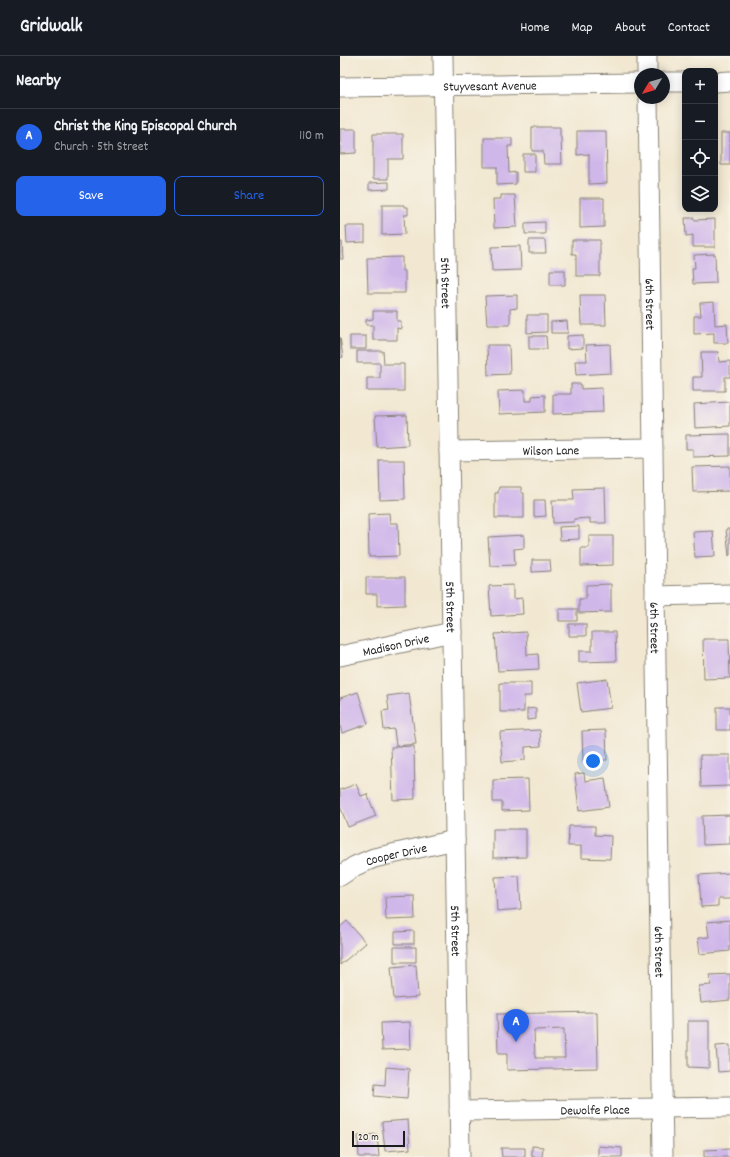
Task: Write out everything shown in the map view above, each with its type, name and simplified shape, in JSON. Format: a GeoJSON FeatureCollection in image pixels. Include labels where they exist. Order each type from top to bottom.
{"type":"FeatureCollection","features":[{"type":"Feature","properties":{"kind":"street","name":"5th Street"},"geometry":{"type":"LineString","coordinates":[[443,56],[460,1157]]}},
{"type":"Feature","properties":{"kind":"street"},"geometry":{"type":"LineString","coordinates":[[647,56],[647,68]]}},
{"type":"Feature","properties":{"kind":"street"},"geometry":{"type":"LineString","coordinates":[[718,82],[730,81]]}},
{"type":"Feature","properties":{"kind":"street","name":"Stuyvesant Avenue"},"geometry":{"type":"LineString","coordinates":[[340,87],[634,82]]}},
{"type":"Feature","properties":{"kind":"street"},"geometry":{"type":"LineString","coordinates":[[670,82],[682,82]]}},
{"type":"Feature","properties":{"kind":"street","name":"6th Street"},"geometry":{"type":"LineString","coordinates":[[648,104],[663,1157]]}},
{"type":"Feature","properties":{"kind":"street","name":"Wilson Lane"},"geometry":{"type":"LineString","coordinates":[[449,451],[652,448]]}},
{"type":"Feature","properties":{"kind":"street"},"geometry":{"type":"LineString","coordinates":[[655,596],[730,594]]}},
{"type":"Feature","properties":{"kind":"street","name":"Madison Drive"},"geometry":{"type":"LineString","coordinates":[[340,656],[452,632]]}},
{"type":"Feature","properties":{"kind":"street","name":"Cooper Drive"},"geometry":{"type":"LineString","coordinates":[[340,876],[355,866],[374,858],[455,840]]}},
{"type":"Feature","properties":{"kind":"street","name":"Dewolfe Place"},"geometry":{"type":"LineString","coordinates":[[459,1111],[730,1107]]}},
{"type":"Feature","properties":{"kind":"building"},"geometry":{"type":"Polygon","coordinates":[[[532,127],[560,127],[562,164],[544,164],[543,151],[532,151],[532,127]]]}},
{"type":"Feature","properties":{"kind":"building"},"geometry":{"type":"Polygon","coordinates":[[[340,129],[356,129],[356,153],[340,154],[340,129]]]}},
{"type":"Feature","properties":{"kind":"building"},"geometry":{"type":"Polygon","coordinates":[[[577,131],[606,131],[607,183],[589,184],[589,154],[577,155],[577,131]]]}},
{"type":"Feature","properties":{"kind":"building"},"geometry":{"type":"Polygon","coordinates":[[[721,133],[730,133],[730,165],[721,165],[721,133]]]}},
{"type":"Feature","properties":{"kind":"building"},"geometry":{"type":"Polygon","coordinates":[[[373,134],[403,134],[403,159],[388,159],[388,179],[373,179],[373,134]]]}},
{"type":"Feature","properties":{"kind":"building"},"geometry":{"type":"Polygon","coordinates":[[[484,138],[512,138],[512,146],[508,146],[509,173],[516,172],[516,184],[497,185],[497,167],[484,167],[484,138]]]}},
{"type":"Feature","properties":{"kind":"building"},"geometry":{"type":"Polygon","coordinates":[[[523,154],[535,154],[535,172],[523,172],[523,154]]]}},
{"type":"Feature","properties":{"kind":"building"},"geometry":{"type":"Polygon","coordinates":[[[389,182],[389,189],[369,190],[369,183],[389,182]]]}},
{"type":"Feature","properties":{"kind":"building"},"geometry":{"type":"Polygon","coordinates":[[[501,195],[515,195],[517,227],[494,228],[493,199],[501,199],[501,195]]]}},
{"type":"Feature","properties":{"kind":"building"},"geometry":{"type":"Polygon","coordinates":[[[580,198],[604,198],[604,227],[580,228],[580,198]]]}},
{"type":"Feature","properties":{"kind":"building"},"geometry":{"type":"Polygon","coordinates":[[[382,205],[404,205],[404,207],[408,207],[408,215],[404,215],[405,234],[382,235],[382,205]]]}},
{"type":"Feature","properties":{"kind":"building"},"geometry":{"type":"Polygon","coordinates":[[[685,218],[694,218],[694,220],[715,219],[715,247],[693,247],[693,235],[686,236],[685,218]]]}},
{"type":"Feature","properties":{"kind":"building"},"geometry":{"type":"Polygon","coordinates":[[[545,222],[545,234],[525,234],[525,223],[545,222]]]}},
{"type":"Feature","properties":{"kind":"building"},"geometry":{"type":"Polygon","coordinates":[[[346,226],[365,226],[365,242],[347,243],[346,226]]]}},
{"type":"Feature","properties":{"kind":"building"},"geometry":{"type":"Polygon","coordinates":[[[529,240],[545,240],[546,253],[529,253],[529,240]]]}},
{"type":"Feature","properties":{"kind":"building"},"geometry":{"type":"Polygon","coordinates":[[[572,240],[600,240],[600,276],[576,276],[576,254],[572,254],[572,240]]]}},
{"type":"Feature","properties":{"kind":"building"},"geometry":{"type":"Polygon","coordinates":[[[340,242],[342,242],[343,259],[340,259],[340,242]]]}},
{"type":"Feature","properties":{"kind":"building"},"geometry":{"type":"Polygon","coordinates":[[[520,246],[521,270],[492,271],[491,247],[520,246]]]}},
{"type":"Feature","properties":{"kind":"building"},"geometry":{"type":"Polygon","coordinates":[[[715,254],[716,283],[693,284],[692,268],[695,268],[694,255],[715,254]]]}},
{"type":"Feature","properties":{"kind":"building"},"geometry":{"type":"Polygon","coordinates":[[[402,257],[402,271],[405,271],[405,293],[368,293],[367,258],[402,257]]]}},
{"type":"Feature","properties":{"kind":"building"},"geometry":{"type":"Polygon","coordinates":[[[550,270],[565,270],[565,285],[550,285],[550,270]]]}},
{"type":"Feature","properties":{"kind":"building"},"geometry":{"type":"Polygon","coordinates":[[[517,295],[517,308],[510,309],[510,325],[487,325],[485,296],[517,295]]]}},
{"type":"Feature","properties":{"kind":"building"},"geometry":{"type":"Polygon","coordinates":[[[580,295],[605,295],[606,325],[581,325],[580,295]]]}},
{"type":"Feature","properties":{"kind":"building"},"geometry":{"type":"Polygon","coordinates":[[[714,302],[715,325],[727,324],[728,343],[714,343],[714,333],[694,334],[694,316],[701,316],[700,303],[714,302]]]}},
{"type":"Feature","properties":{"kind":"building"},"geometry":{"type":"Polygon","coordinates":[[[373,311],[397,311],[397,321],[401,321],[401,329],[397,328],[397,340],[373,340],[373,325],[366,325],[366,320],[373,319],[373,311]]]}},
{"type":"Feature","properties":{"kind":"building"},"geometry":{"type":"Polygon","coordinates":[[[527,315],[547,315],[547,332],[527,333],[527,315]]]}},
{"type":"Feature","properties":{"kind":"building"},"geometry":{"type":"Polygon","coordinates":[[[567,321],[568,333],[551,333],[551,322],[567,321]]]}},
{"type":"Feature","properties":{"kind":"building"},"geometry":{"type":"Polygon","coordinates":[[[583,335],[583,348],[567,349],[567,336],[583,335]]]}},
{"type":"Feature","properties":{"kind":"building"},"geometry":{"type":"Polygon","coordinates":[[[350,336],[366,336],[366,349],[350,349],[350,336]]]}},
{"type":"Feature","properties":{"kind":"building"},"geometry":{"type":"Polygon","coordinates":[[[529,336],[546,336],[547,349],[529,349],[529,336]]]}},
{"type":"Feature","properties":{"kind":"building"},"geometry":{"type":"Polygon","coordinates":[[[340,337],[343,357],[340,358],[340,337]]]}},
{"type":"Feature","properties":{"kind":"building"},"geometry":{"type":"Polygon","coordinates":[[[610,344],[611,373],[576,375],[575,361],[587,361],[586,345],[610,344]]]}},
{"type":"Feature","properties":{"kind":"building"},"geometry":{"type":"Polygon","coordinates":[[[487,345],[509,345],[510,374],[488,375],[487,345]]]}},
{"type":"Feature","properties":{"kind":"building"},"geometry":{"type":"Polygon","coordinates":[[[357,351],[383,351],[384,364],[404,364],[404,391],[367,391],[367,378],[380,378],[380,363],[357,363],[357,351]]]}},
{"type":"Feature","properties":{"kind":"building"},"geometry":{"type":"Polygon","coordinates":[[[701,352],[718,352],[719,362],[730,361],[730,377],[725,377],[725,391],[693,391],[693,377],[702,377],[701,352]]]}},
{"type":"Feature","properties":{"kind":"building"},"geometry":{"type":"Polygon","coordinates":[[[571,384],[581,384],[581,389],[602,388],[603,412],[553,414],[553,394],[571,394],[571,384]]]}},
{"type":"Feature","properties":{"kind":"building"},"geometry":{"type":"Polygon","coordinates":[[[525,390],[525,401],[532,401],[532,396],[545,395],[545,412],[499,414],[498,391],[525,390]]]}},
{"type":"Feature","properties":{"kind":"building"},"geometry":{"type":"Polygon","coordinates":[[[730,402],[730,426],[695,428],[694,404],[730,402]]]}},
{"type":"Feature","properties":{"kind":"building"},"geometry":{"type":"Polygon","coordinates":[[[407,415],[408,445],[377,447],[375,416],[407,415]]]}},
{"type":"Feature","properties":{"kind":"building"},"geometry":{"type":"Polygon","coordinates":[[[730,434],[730,456],[693,457],[693,449],[686,449],[686,435],[730,434]]]}},
{"type":"Feature","properties":{"kind":"building"},"geometry":{"type":"Polygon","coordinates":[[[379,460],[404,460],[405,499],[380,500],[379,460]]]}},
{"type":"Feature","properties":{"kind":"building"},"geometry":{"type":"Polygon","coordinates":[[[730,466],[730,491],[693,492],[692,467],[730,466]]]}},
{"type":"Feature","properties":{"kind":"building"},"geometry":{"type":"Polygon","coordinates":[[[499,487],[521,487],[521,493],[524,493],[524,518],[495,518],[495,493],[498,493],[499,487]]]}},
{"type":"Feature","properties":{"kind":"building"},"geometry":{"type":"Polygon","coordinates":[[[605,488],[606,523],[590,523],[590,518],[574,519],[574,522],[553,523],[552,500],[574,500],[573,489],[605,488]]]}},
{"type":"Feature","properties":{"kind":"building"},"geometry":{"type":"Polygon","coordinates":[[[534,500],[545,500],[546,516],[534,517],[534,500]]]}},
{"type":"Feature","properties":{"kind":"building"},"geometry":{"type":"Polygon","coordinates":[[[389,513],[390,523],[398,523],[399,556],[369,557],[368,514],[389,513]]]}},
{"type":"Feature","properties":{"kind":"building"},"geometry":{"type":"Polygon","coordinates":[[[579,526],[579,539],[560,540],[559,527],[579,526]]]}},
{"type":"Feature","properties":{"kind":"building"},"geometry":{"type":"Polygon","coordinates":[[[726,529],[730,529],[729,556],[726,529]]]}},
{"type":"Feature","properties":{"kind":"building"},"geometry":{"type":"Polygon","coordinates":[[[713,531],[715,556],[695,557],[693,532],[713,531]]]}},
{"type":"Feature","properties":{"kind":"building"},"geometry":{"type":"Polygon","coordinates":[[[524,535],[524,548],[514,549],[515,565],[490,566],[488,537],[524,535]]]}},
{"type":"Feature","properties":{"kind":"building"},"geometry":{"type":"Polygon","coordinates":[[[589,536],[613,536],[613,565],[581,566],[581,548],[589,548],[589,536]]]}},
{"type":"Feature","properties":{"kind":"building"},"geometry":{"type":"Polygon","coordinates":[[[532,560],[550,560],[551,571],[532,572],[532,560]]]}},
{"type":"Feature","properties":{"kind":"building"},"geometry":{"type":"Polygon","coordinates":[[[366,577],[405,577],[405,605],[377,606],[377,594],[366,594],[366,577]]]}},
{"type":"Feature","properties":{"kind":"building"},"geometry":{"type":"Polygon","coordinates":[[[611,584],[611,612],[579,613],[579,599],[586,599],[586,585],[611,584]]]}},
{"type":"Feature","properties":{"kind":"building"},"geometry":{"type":"Polygon","coordinates":[[[513,585],[513,599],[522,598],[523,614],[491,616],[489,586],[513,585]]]}},
{"type":"Feature","properties":{"kind":"building"},"geometry":{"type":"Polygon","coordinates":[[[559,609],[577,609],[577,621],[559,621],[559,609]]]}},
{"type":"Feature","properties":{"kind":"building"},"geometry":{"type":"Polygon","coordinates":[[[569,624],[586,624],[586,636],[569,636],[569,624]]]}},
{"type":"Feature","properties":{"kind":"building"},"geometry":{"type":"Polygon","coordinates":[[[526,632],[527,655],[538,654],[539,669],[498,671],[495,634],[526,632]]]}},
{"type":"Feature","properties":{"kind":"building"},"geometry":{"type":"Polygon","coordinates":[[[592,632],[615,632],[616,661],[579,662],[579,651],[592,651],[592,632]]]}},
{"type":"Feature","properties":{"kind":"building"},"geometry":{"type":"Polygon","coordinates":[[[703,639],[729,639],[730,678],[704,679],[703,639]]]}},
{"type":"Feature","properties":{"kind":"building"},"geometry":{"type":"Polygon","coordinates":[[[607,679],[611,708],[581,712],[577,683],[607,679]]]}},
{"type":"Feature","properties":{"kind":"building"},"geometry":{"type":"Polygon","coordinates":[[[500,683],[531,683],[531,696],[524,696],[524,712],[500,712],[500,683]]]}},
{"type":"Feature","properties":{"kind":"building"},"geometry":{"type":"Polygon","coordinates":[[[358,692],[368,724],[342,733],[340,726],[340,698],[358,692]]]}},
{"type":"Feature","properties":{"kind":"building"},"geometry":{"type":"Polygon","coordinates":[[[409,693],[416,744],[396,746],[394,729],[384,730],[382,711],[389,710],[387,696],[409,693]]]}},
{"type":"Feature","properties":{"kind":"building"},"geometry":{"type":"Polygon","coordinates":[[[717,707],[730,707],[730,730],[717,730],[717,707]]]}},
{"type":"Feature","properties":{"kind":"building"},"geometry":{"type":"Polygon","coordinates":[[[536,708],[536,719],[527,720],[527,709],[536,708]]]}},
{"type":"Feature","properties":{"kind":"building"},"geometry":{"type":"Polygon","coordinates":[[[540,730],[541,746],[525,747],[525,760],[502,762],[500,732],[540,730]]]}},
{"type":"Feature","properties":{"kind":"building"},"geometry":{"type":"Polygon","coordinates":[[[606,730],[607,760],[583,760],[582,731],[606,730]]]}},
{"type":"Feature","properties":{"kind":"building"},"geometry":{"type":"Polygon","coordinates":[[[414,746],[415,799],[393,800],[391,747],[414,746]]]}},
{"type":"Feature","properties":{"kind":"building"},"geometry":{"type":"Polygon","coordinates":[[[700,755],[730,755],[730,786],[701,787],[700,755]]]}},
{"type":"Feature","properties":{"kind":"building"},"geometry":{"type":"Polygon","coordinates":[[[584,773],[585,781],[605,778],[609,807],[579,811],[575,774],[584,773]]]}},
{"type":"Feature","properties":{"kind":"building"},"geometry":{"type":"Polygon","coordinates":[[[528,779],[529,810],[502,811],[502,802],[493,802],[493,780],[528,779]]]}},
{"type":"Feature","properties":{"kind":"building"},"geometry":{"type":"Polygon","coordinates":[[[356,784],[361,796],[367,794],[376,816],[348,827],[340,806],[340,790],[356,784]]]}},
{"type":"Feature","properties":{"kind":"building"},"geometry":{"type":"Polygon","coordinates":[[[730,815],[730,844],[703,845],[702,816],[730,815]]]}},
{"type":"Feature","properties":{"kind":"building"},"geometry":{"type":"Polygon","coordinates":[[[569,826],[595,826],[595,835],[611,836],[610,859],[581,858],[581,846],[568,846],[569,826]]]}},
{"type":"Feature","properties":{"kind":"building"},"geometry":{"type":"Polygon","coordinates":[[[493,829],[526,829],[526,857],[493,858],[493,829]]]}},
{"type":"Feature","properties":{"kind":"building"},"geometry":{"type":"Polygon","coordinates":[[[730,873],[730,899],[718,899],[718,906],[701,907],[699,875],[730,873]]]}},
{"type":"Feature","properties":{"kind":"building"},"geometry":{"type":"Polygon","coordinates":[[[519,876],[521,909],[497,911],[495,877],[519,876]]]}},
{"type":"Feature","properties":{"kind":"building"},"geometry":{"type":"Polygon","coordinates":[[[414,896],[415,919],[386,920],[385,897],[414,896]]]}},
{"type":"Feature","properties":{"kind":"building"},"geometry":{"type":"Polygon","coordinates":[[[730,920],[730,951],[700,954],[698,938],[709,937],[707,922],[730,920]]]}},
{"type":"Feature","properties":{"kind":"building"},"geometry":{"type":"Polygon","coordinates":[[[347,921],[366,943],[340,965],[340,927],[347,921]]]}},
{"type":"Feature","properties":{"kind":"building"},"geometry":{"type":"Polygon","coordinates":[[[414,931],[414,944],[395,944],[395,932],[414,931]]]}},
{"type":"Feature","properties":{"kind":"building"},"geometry":{"type":"Polygon","coordinates":[[[394,947],[416,947],[416,962],[394,962],[394,947]]]}},
{"type":"Feature","properties":{"kind":"building"},"geometry":{"type":"Polygon","coordinates":[[[416,965],[418,997],[394,999],[391,967],[416,965]]]}},
{"type":"Feature","properties":{"kind":"building"},"geometry":{"type":"Polygon","coordinates":[[[730,974],[730,1000],[701,1003],[699,986],[711,985],[710,975],[730,974]]]}},
{"type":"Feature","properties":{"kind":"building"},"geometry":{"type":"Polygon","coordinates":[[[597,1012],[598,1068],[507,1070],[507,1054],[498,1054],[497,1014],[597,1012]],[[564,1029],[534,1030],[535,1058],[565,1058],[564,1029]]]}},
{"type":"Feature","properties":{"kind":"building"},"geometry":{"type":"Polygon","coordinates":[[[688,1021],[709,1021],[709,1068],[688,1067],[688,1021]]]}},
{"type":"Feature","properties":{"kind":"building"},"geometry":{"type":"Polygon","coordinates":[[[410,1022],[411,1049],[382,1050],[381,1023],[410,1022]]]}},
{"type":"Feature","properties":{"kind":"building"},"geometry":{"type":"Polygon","coordinates":[[[730,1045],[730,1071],[718,1072],[716,1046],[730,1045]]]}},
{"type":"Feature","properties":{"kind":"building"},"geometry":{"type":"Polygon","coordinates":[[[386,1067],[409,1069],[407,1099],[374,1096],[375,1084],[385,1085],[386,1067]]]}},
{"type":"Feature","properties":{"kind":"building"},"geometry":{"type":"Polygon","coordinates":[[[408,1120],[410,1149],[385,1151],[382,1122],[408,1120]]]}},
{"type":"Feature","properties":{"kind":"building"},"geometry":{"type":"Polygon","coordinates":[[[377,1134],[379,1157],[359,1157],[358,1136],[377,1134]]]}},
{"type":"Feature","properties":{"kind":"building"},"geometry":{"type":"Polygon","coordinates":[[[532,1146],[543,1147],[542,1157],[532,1157],[532,1146]]]}},
{"type":"Feature","properties":{"kind":"building"},"geometry":{"type":"Polygon","coordinates":[[[598,1146],[622,1148],[622,1157],[598,1157],[598,1146]]]}},
{"type":"Feature","properties":{"kind":"building"},"geometry":{"type":"Polygon","coordinates":[[[501,1148],[525,1148],[525,1157],[502,1157],[501,1148]]]}},
{"type":"Feature","properties":{"kind":"building"},"geometry":{"type":"Polygon","coordinates":[[[730,1149],[730,1157],[704,1157],[704,1150],[730,1149]]]}},
{"type":"Feature","properties":{"kind":"place","name":"Christ the King Episcopal Church"},"geometry":{"type":"Point","coordinates":[516,1042]}}]}
